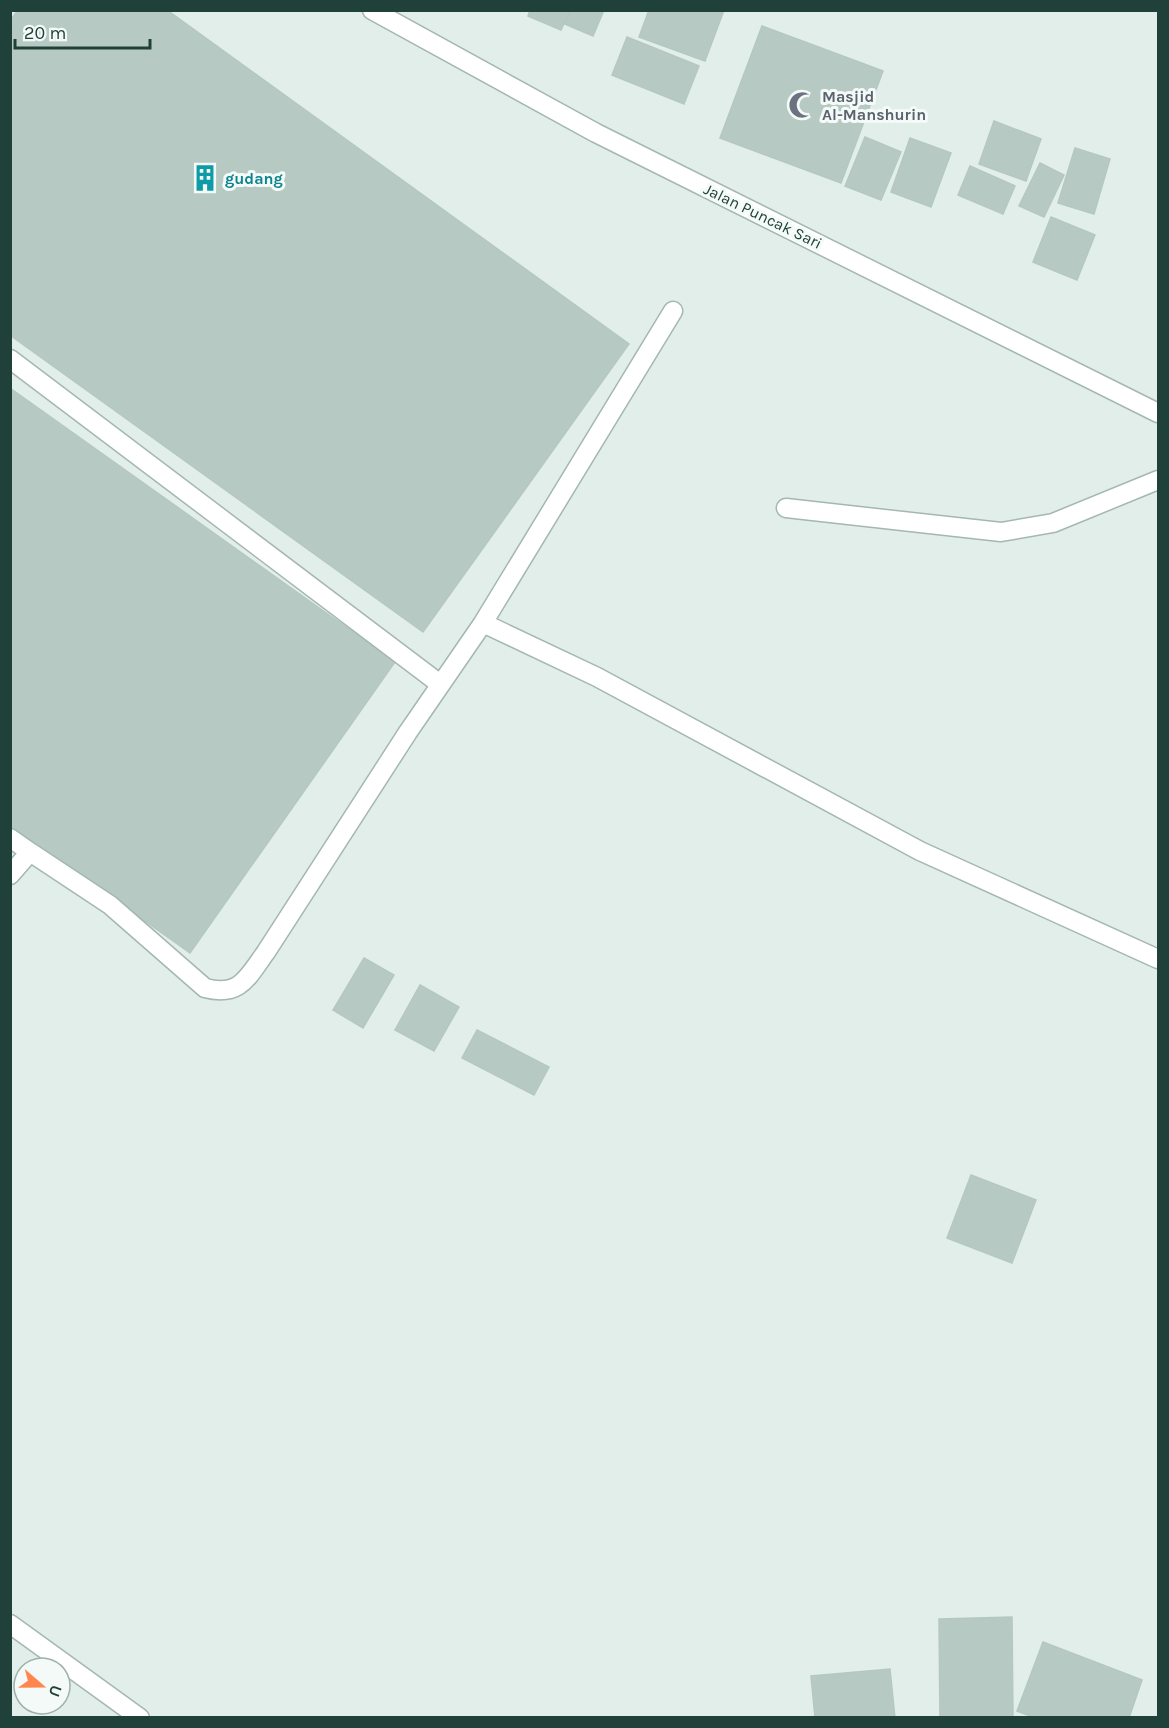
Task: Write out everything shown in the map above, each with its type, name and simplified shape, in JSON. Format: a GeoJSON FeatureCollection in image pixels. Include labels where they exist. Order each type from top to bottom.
{"type":"FeatureCollection","features":[{"type":"Feature","properties":{"kind":"street","name":"Jalan Puncak Sari"},"geometry":{"type":"LineString","coordinates":[[372,10],[596,133],[1158,413]]}},
{"type":"Feature","properties":{"kind":"street"},"geometry":{"type":"LineString","coordinates":[[10,838],[110,905],[205,988],[223,993],[234,989],[248,976],[266,952],[440,684],[483,623],[673,311]]}},
{"type":"Feature","properties":{"kind":"street"},"geometry":{"type":"LineString","coordinates":[[10,359],[181,485],[440,684]]}},
{"type":"Feature","properties":{"kind":"street"},"geometry":{"type":"LineString","coordinates":[[786,507],[1001,532],[1053,523],[1158,480]]}},
{"type":"Feature","properties":{"kind":"street"},"geometry":{"type":"LineString","coordinates":[[483,623],[597,677],[921,851],[1158,959]]}},
{"type":"Feature","properties":{"kind":"street"},"geometry":{"type":"LineString","coordinates":[[10,875],[30,852]]}},
{"type":"Feature","properties":{"kind":"street"},"geometry":{"type":"LineString","coordinates":[[10,1624],[140,1718]]}},
{"type":"Feature","properties":{"kind":"building","name":"gudang"},"geometry":{"type":"Polygon","coordinates":[[[18,10],[167,10],[629,344],[423,632],[10,335],[10,21],[18,10]]]}},
{"type":"Feature","properties":{"kind":"building"},"geometry":{"type":"Polygon","coordinates":[[[530,10],[570,10],[561,30],[528,16],[530,10]]]}},
{"type":"Feature","properties":{"kind":"building"},"geometry":{"type":"Polygon","coordinates":[[[571,10],[604,10],[593,36],[565,24],[571,10]]]}},
{"type":"Feature","properties":{"kind":"building"},"geometry":{"type":"Polygon","coordinates":[[[649,10],[724,10],[705,61],[639,37],[649,10]]]}},
{"type":"Feature","properties":{"kind":"building","name":"Masjid Al-Manshurin"},"geometry":{"type":"Polygon","coordinates":[[[762,26],[883,71],[841,183],[720,138],[762,26]]]}},
{"type":"Feature","properties":{"kind":"building"},"geometry":{"type":"Polygon","coordinates":[[[627,37],[699,66],[684,104],[612,75],[627,37]]]}},
{"type":"Feature","properties":{"kind":"building"},"geometry":{"type":"Polygon","coordinates":[[[994,121],[1041,139],[1026,181],[979,164],[994,121]]]}},
{"type":"Feature","properties":{"kind":"building"},"geometry":{"type":"Polygon","coordinates":[[[865,137],[901,152],[881,200],[845,186],[865,137]]]}},
{"type":"Feature","properties":{"kind":"building"},"geometry":{"type":"Polygon","coordinates":[[[910,138],[951,153],[931,207],[891,192],[910,138]]]}},
{"type":"Feature","properties":{"kind":"building"},"geometry":{"type":"Polygon","coordinates":[[[1075,148],[1110,159],[1094,214],[1058,203],[1075,148]]]}},
{"type":"Feature","properties":{"kind":"building"},"geometry":{"type":"Polygon","coordinates":[[[1040,163],[1064,175],[1044,217],[1019,206],[1040,163]]]}},
{"type":"Feature","properties":{"kind":"building"},"geometry":{"type":"Polygon","coordinates":[[[970,166],[1015,186],[1003,214],[958,195],[970,166]]]}},
{"type":"Feature","properties":{"kind":"building"},"geometry":{"type":"Polygon","coordinates":[[[1051,217],[1095,235],[1077,280],[1033,262],[1051,217]]]}},
{"type":"Feature","properties":{"kind":"building"},"geometry":{"type":"Polygon","coordinates":[[[10,388],[395,662],[190,953],[10,825],[10,388]]]}},
{"type":"Feature","properties":{"kind":"building"},"geometry":{"type":"Polygon","coordinates":[[[364,958],[394,975],[363,1028],[333,1010],[364,958]]]}},
{"type":"Feature","properties":{"kind":"building"},"geometry":{"type":"Polygon","coordinates":[[[420,985],[459,1007],[434,1051],[395,1030],[420,985]]]}},
{"type":"Feature","properties":{"kind":"building"},"geometry":{"type":"Polygon","coordinates":[[[477,1030],[549,1067],[534,1095],[462,1058],[477,1030]]]}},
{"type":"Feature","properties":{"kind":"building"},"geometry":{"type":"Polygon","coordinates":[[[971,1175],[1036,1200],[1012,1263],[947,1238],[971,1175]]]}},
{"type":"Feature","properties":{"kind":"building"},"geometry":{"type":"Polygon","coordinates":[[[1012,1617],[1013,1718],[940,1718],[939,1619],[1012,1617]]]}},
{"type":"Feature","properties":{"kind":"building"},"geometry":{"type":"Polygon","coordinates":[[[1043,1642],[1142,1680],[1129,1718],[1035,1718],[1017,1711],[1043,1642]]]}},
{"type":"Feature","properties":{"kind":"building"},"geometry":{"type":"Polygon","coordinates":[[[890,1669],[895,1718],[815,1718],[811,1676],[890,1669]]]}},
{"type":"Feature","properties":{"kind":"place","name":"Masjid Al-Manshurin"},"geometry":{"type":"Point","coordinates":[802,105]}},
{"type":"Feature","properties":{"kind":"place","name":"gudang"},"geometry":{"type":"Point","coordinates":[205,178]}}]}
